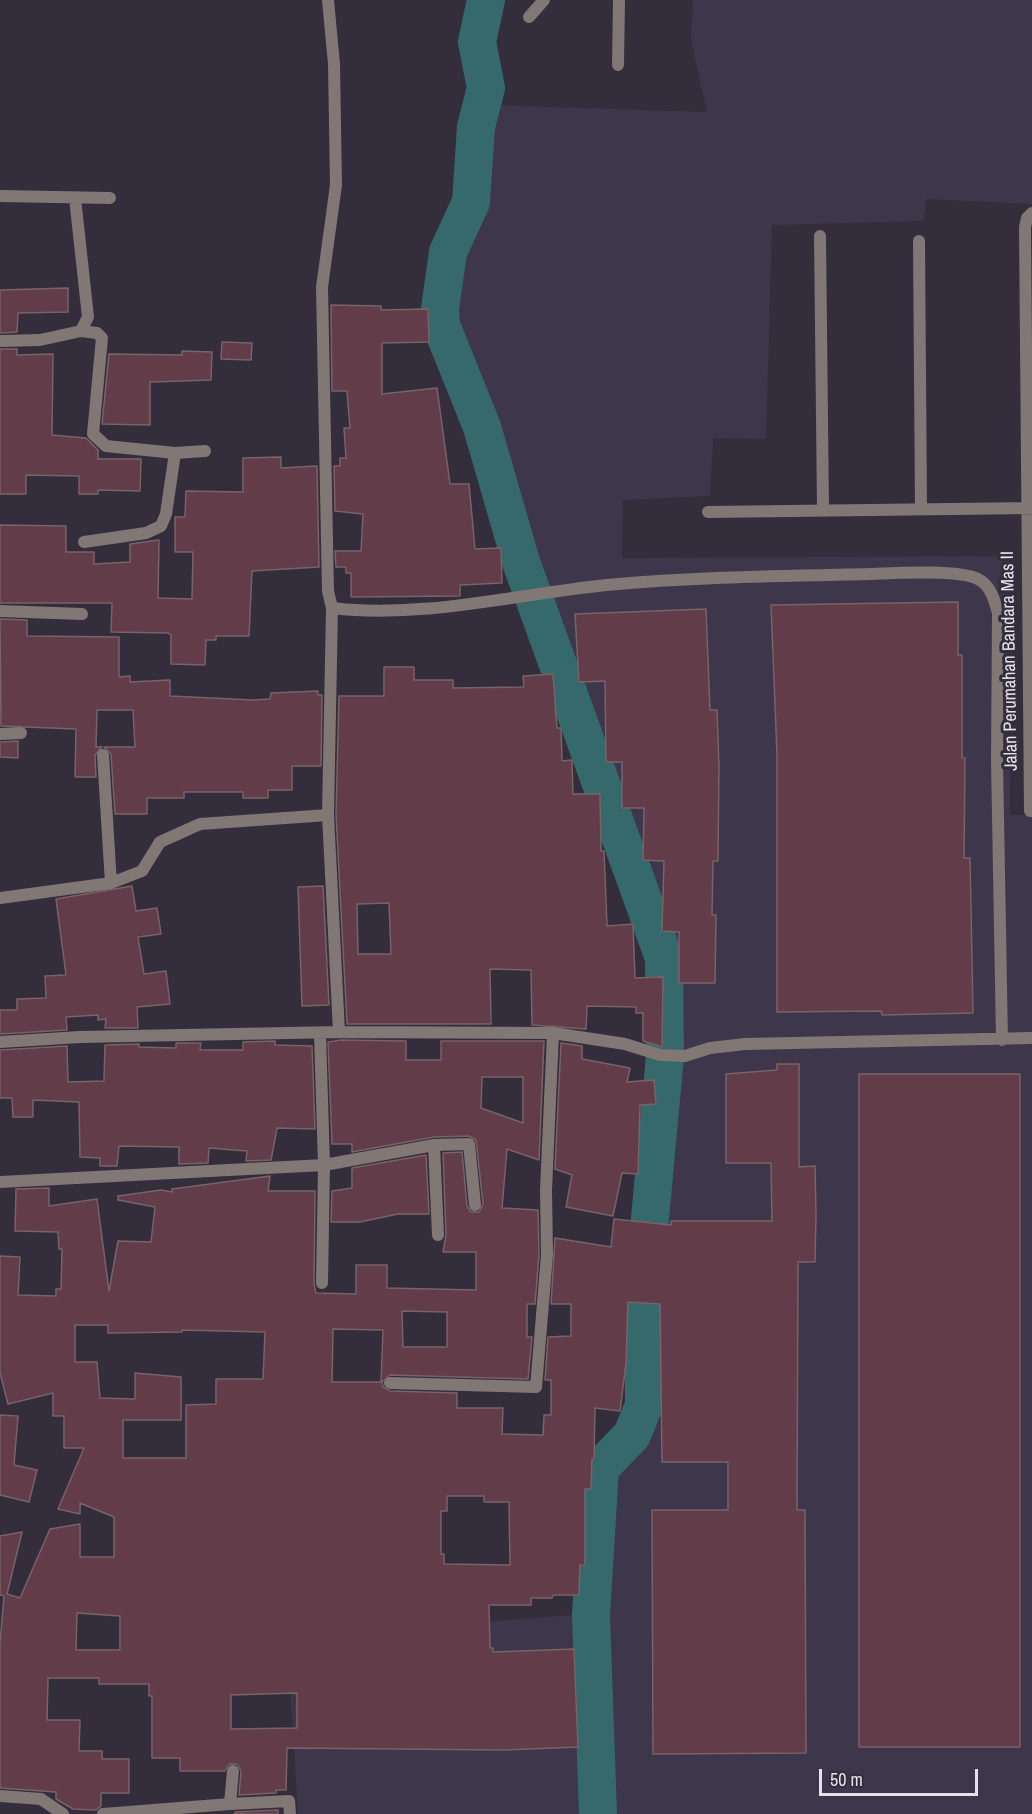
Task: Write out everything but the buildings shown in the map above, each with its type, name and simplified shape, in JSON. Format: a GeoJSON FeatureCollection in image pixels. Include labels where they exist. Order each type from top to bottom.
{"type":"FeatureCollection","features":[{"type":"Feature","properties":{"kind":"street"},"geometry":{"type":"LineString","coordinates":[[328,0],[334,64],[336,185],[322,287],[328,591],[332,608],[328,815],[339,1032]]}},
{"type":"Feature","properties":{"kind":"street"},"geometry":{"type":"LineString","coordinates":[[529,17],[544,0]]}},
{"type":"Feature","properties":{"kind":"street"},"geometry":{"type":"LineString","coordinates":[[618,65],[619,0]]}},
{"type":"Feature","properties":{"kind":"street"},"geometry":{"type":"LineString","coordinates":[[0,196],[110,198]]}},
{"type":"Feature","properties":{"kind":"street"},"geometry":{"type":"LineString","coordinates":[[75,198],[88,316],[81,331]]}},
{"type":"Feature","properties":{"kind":"street","name":"Jalan Perumahan Bandara Mas II"},"geometry":{"type":"LineString","coordinates":[[1032,213],[1027,218],[1025,227],[1030,811],[1032,811]]}},
{"type":"Feature","properties":{"kind":"street"},"geometry":{"type":"LineString","coordinates":[[820,236],[823,509]]}},
{"type":"Feature","properties":{"kind":"street"},"geometry":{"type":"LineString","coordinates":[[919,241],[921,508]]}},
{"type":"Feature","properties":{"kind":"street"},"geometry":{"type":"LineString","coordinates":[[0,341],[40,340],[81,331],[97,333],[102,338],[93,434],[106,446],[175,453],[205,451]]}},
{"type":"Feature","properties":{"kind":"street"},"geometry":{"type":"LineString","coordinates":[[84,542],[146,533],[161,526],[166,514],[175,453]]}},
{"type":"Feature","properties":{"kind":"street"},"geometry":{"type":"LineString","coordinates":[[708,512],[1029,508]]}},
{"type":"Feature","properties":{"kind":"street"},"geometry":{"type":"LineString","coordinates":[[332,608],[416,608],[606,585],[740,577],[901,573],[960,574],[978,578],[993,592],[998,613],[997,748],[1002,1040]]}},
{"type":"Feature","properties":{"kind":"street"},"geometry":{"type":"LineString","coordinates":[[0,611],[82,614]]}},
{"type":"Feature","properties":{"kind":"street"},"geometry":{"type":"LineString","coordinates":[[0,734],[21,733]]}},
{"type":"Feature","properties":{"kind":"street"},"geometry":{"type":"LineString","coordinates":[[103,755],[111,883]]}},
{"type":"Feature","properties":{"kind":"street"},"geometry":{"type":"LineString","coordinates":[[0,898],[111,883],[142,871],[160,842],[200,824],[328,815]]}},
{"type":"Feature","properties":{"kind":"street"},"geometry":{"type":"LineString","coordinates":[[0,1042],[80,1037],[339,1032],[553,1033],[625,1044],[660,1055],[685,1056],[710,1048],[745,1044],[1032,1038]]}},
{"type":"Feature","properties":{"kind":"street"},"geometry":{"type":"LineString","coordinates":[[390,1383],[536,1387],[542,1286],[547,1255],[546,1190],[553,1033]]}},
{"type":"Feature","properties":{"kind":"street"},"geometry":{"type":"LineString","coordinates":[[320,1034],[324,1165],[322,1283]]}},
{"type":"Feature","properties":{"kind":"street"},"geometry":{"type":"LineString","coordinates":[[0,1182],[324,1165],[434,1145],[470,1144],[475,1205]]}},
{"type":"Feature","properties":{"kind":"street"},"geometry":{"type":"LineString","coordinates":[[434,1145],[438,1235]]}},
{"type":"Feature","properties":{"kind":"street"},"geometry":{"type":"LineString","coordinates":[[230,1804],[233,1771]]}},
{"type":"Feature","properties":{"kind":"street"},"geometry":{"type":"LineString","coordinates":[[0,1796],[41,1799],[63,1814]]}},
{"type":"Feature","properties":{"kind":"street"},"geometry":{"type":"LineString","coordinates":[[103,1814],[230,1804],[289,1802],[290,1814]]}},
{"type":"Feature","properties":{"kind":"shaded area"},"geometry":{"type":"Polygon","coordinates":[[[693,0],[1032,0],[1032,204],[926,199],[924,221],[772,225],[766,439],[713,438],[710,496],[623,500],[622,558],[1011,556],[1010,815],[1032,815],[1032,1814],[298,1814],[287,1637],[585,1614],[593,1467],[648,1419],[667,1088],[667,961],[508,559],[443,312],[483,195],[489,105],[707,112],[691,40],[693,0]]]}},
{"type":"Feature","properties":{"kind":"waterway"},"geometry":{"type":"LineString","coordinates":[[486,0],[477,42],[486,88],[476,127],[471,202],[448,252],[440,309],[441,325],[482,427],[521,562],[664,958],[665,1056],[643,1294],[644,1405],[632,1435],[600,1468],[591,1615],[598,1814]]}}]}
